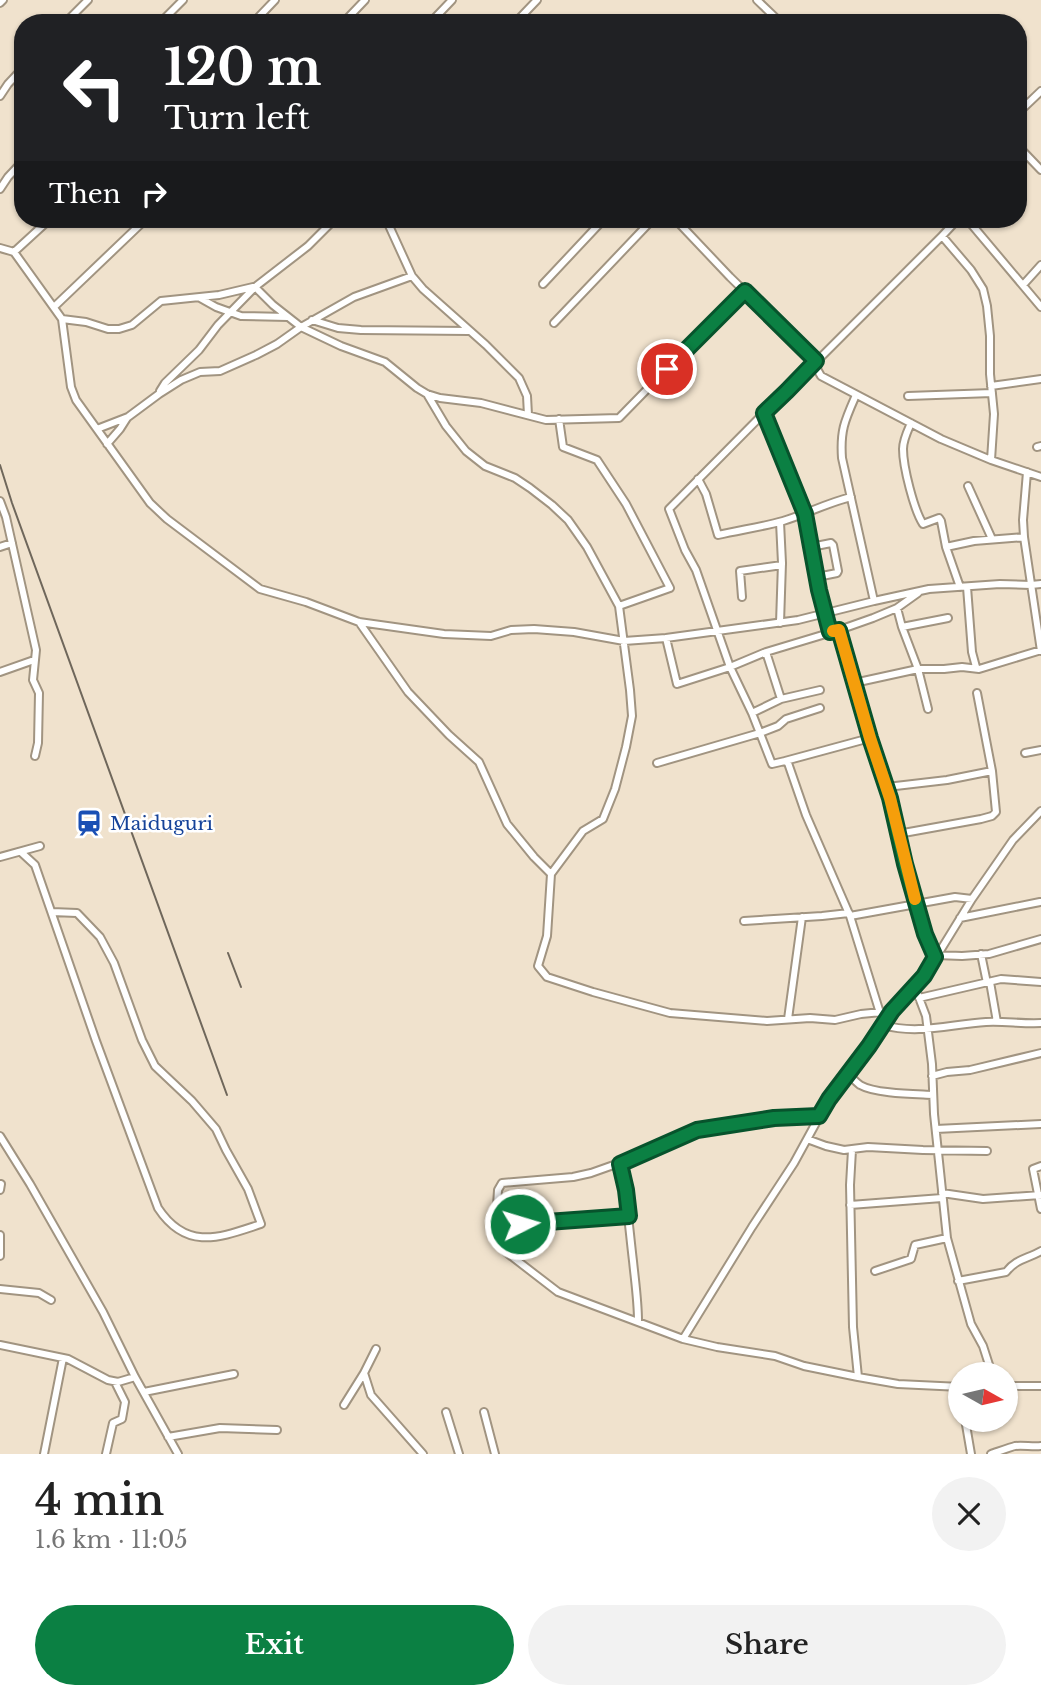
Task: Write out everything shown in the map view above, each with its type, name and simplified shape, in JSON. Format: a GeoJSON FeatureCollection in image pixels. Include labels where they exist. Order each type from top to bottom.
{"type":"FeatureCollection","features":[{"type":"Feature","properties":{"kind":"street"},"geometry":{"type":"LineString","coordinates":[[74,14],[88,0]]}},
{"type":"Feature","properties":{"kind":"street"},"geometry":{"type":"LineString","coordinates":[[169,14],[183,0]]}},
{"type":"Feature","properties":{"kind":"street"},"geometry":{"type":"LineString","coordinates":[[262,14],[275,0]]}},
{"type":"Feature","properties":{"kind":"street"},"geometry":{"type":"LineString","coordinates":[[352,14],[365,0]]}},
{"type":"Feature","properties":{"kind":"street"},"geometry":{"type":"LineString","coordinates":[[439,14],[452,0]]}},
{"type":"Feature","properties":{"kind":"street"},"geometry":{"type":"LineString","coordinates":[[524,14],[537,0]]}},
{"type":"Feature","properties":{"kind":"street"},"geometry":{"type":"LineString","coordinates":[[757,0],[772,14]]}},
{"type":"Feature","properties":{"kind":"street"},"geometry":{"type":"LineString","coordinates":[[0,96],[14,78]]}},
{"type":"Feature","properties":{"kind":"street"},"geometry":{"type":"LineString","coordinates":[[1027,104],[1041,91]]}},
{"type":"Feature","properties":{"kind":"street"},"geometry":{"type":"LineString","coordinates":[[1027,155],[1041,170]]}},
{"type":"Feature","properties":{"kind":"street"},"geometry":{"type":"LineString","coordinates":[[0,189],[14,171]]}},
{"type":"Feature","properties":{"kind":"street"},"geometry":{"type":"LineString","coordinates":[[14,252],[40,228]]}},
{"type":"Feature","properties":{"kind":"street"},"geometry":{"type":"LineString","coordinates":[[54,307],[137,228]]}},
{"type":"Feature","properties":{"kind":"street"},"geometry":{"type":"LineString","coordinates":[[159,394],[165,383],[199,350],[218,325],[255,287],[326,228]]}},
{"type":"Feature","properties":{"kind":"street"},"geometry":{"type":"LineString","coordinates":[[390,228],[412,276],[519,377],[527,396],[528,415]]}},
{"type":"Feature","properties":{"kind":"street"},"geometry":{"type":"LineString","coordinates":[[543,284],[596,228]]}},
{"type":"Feature","properties":{"kind":"street"},"geometry":{"type":"LineString","coordinates":[[554,323],[644,228]]}},
{"type":"Feature","properties":{"kind":"street"},"geometry":{"type":"LineString","coordinates":[[684,228],[816,361],[821,376],[941,439],[1041,477]]}},
{"type":"Feature","properties":{"kind":"street"},"geometry":{"type":"LineString","coordinates":[[870,738],[772,764],[730,667],[696,570],[669,509],[950,228]]}},
{"type":"Feature","properties":{"kind":"street"},"geometry":{"type":"LineString","coordinates":[[975,228],[1040,302]]}},
{"type":"Feature","properties":{"kind":"street"},"geometry":{"type":"LineString","coordinates":[[942,236],[971,270],[983,289],[988,306],[994,414],[991,460]]}},
{"type":"Feature","properties":{"kind":"street"},"geometry":{"type":"LineString","coordinates":[[0,248],[14,252],[54,307],[61,319],[71,387],[76,400],[150,503],[167,519],[260,589],[359,622],[444,634],[492,636],[511,630],[534,629],[575,632],[624,641],[780,623],[922,591],[1000,584],[1041,584]]}},
{"type":"Feature","properties":{"kind":"street"},"geometry":{"type":"LineString","coordinates":[[1023,285],[1041,265]]}},
{"type":"Feature","properties":{"kind":"street"},"geometry":{"type":"LineString","coordinates":[[97,429],[128,417],[159,394],[194,374],[220,371],[256,355],[354,297],[412,276]]}},
{"type":"Feature","properties":{"kind":"street"},"geometry":{"type":"LineString","coordinates":[[61,319],[119,329],[132,325],[161,301],[200,298],[255,287]]}},
{"type":"Feature","properties":{"kind":"street"},"geometry":{"type":"LineString","coordinates":[[255,287],[301,327],[341,346],[385,362],[427,394],[481,402],[547,420],[619,418],[745,291]]}},
{"type":"Feature","properties":{"kind":"street"},"geometry":{"type":"LineString","coordinates":[[200,298],[241,316],[288,317]]}},
{"type":"Feature","properties":{"kind":"street"},"geometry":{"type":"LineString","coordinates":[[312,320],[338,328],[361,330],[469,331]]}},
{"type":"Feature","properties":{"kind":"street"},"geometry":{"type":"LineString","coordinates":[[908,396],[992,390],[1041,379]]}},
{"type":"Feature","properties":{"kind":"street"},"geometry":{"type":"LineString","coordinates":[[427,394],[446,426],[466,451],[485,466],[515,478],[530,488],[568,520],[587,547],[618,606],[632,716],[626,747],[615,789],[603,819],[583,831],[551,874],[547,936],[538,966],[547,977],[670,1013],[766,1021],[835,1020],[892,1011]]}},
{"type":"Feature","properties":{"kind":"street"},"geometry":{"type":"LineString","coordinates":[[856,395],[841,436],[842,458],[874,601]]}},
{"type":"Feature","properties":{"kind":"street"},"geometry":{"type":"LineString","coordinates":[[764,413],[805,514],[830,632]]}},
{"type":"Feature","properties":{"kind":"street"},"geometry":{"type":"LineString","coordinates":[[107,444],[128,417]]}},
{"type":"Feature","properties":{"kind":"street"},"geometry":{"type":"LineString","coordinates":[[559,419],[563,447],[597,460],[625,504],[670,588],[618,606]]}},
{"type":"Feature","properties":{"kind":"street"},"geometry":{"type":"LineString","coordinates":[[911,423],[903,448],[914,505],[923,524],[939,518],[941,521],[946,547],[964,587],[975,667]]}},
{"type":"Feature","properties":{"kind":"street"},"geometry":{"type":"LineString","coordinates":[[854,684],[918,669],[979,669],[1041,650],[1024,537],[1024,491],[1027,472]]}},
{"type":"Feature","properties":{"kind":"street"},"geometry":{"type":"LineString","coordinates":[[698,479],[706,494],[718,535],[780,522],[850,497]]}},
{"type":"Feature","properties":{"kind":"street"},"geometry":{"type":"LineString","coordinates":[[968,486],[992,539]]}},
{"type":"Feature","properties":{"kind":"street"},"geometry":{"type":"LineString","coordinates":[[0,501],[36,650],[33,680],[38,693],[38,743],[35,756]]}},
{"type":"Feature","properties":{"kind":"street"},"geometry":{"type":"LineString","coordinates":[[780,522],[780,623]]}},
{"type":"Feature","properties":{"kind":"street"},"geometry":{"type":"LineString","coordinates":[[946,547],[1024,537]]}},
{"type":"Feature","properties":{"kind":"street"},"geometry":{"type":"LineString","coordinates":[[0,547],[12,543]]}},
{"type":"Feature","properties":{"kind":"street"},"geometry":{"type":"LineString","coordinates":[[811,547],[831,543],[833,545],[838,571],[817,577]]}},
{"type":"Feature","properties":{"kind":"street"},"geometry":{"type":"LineString","coordinates":[[742,597],[740,572],[782,565]]}},
{"type":"Feature","properties":{"kind":"street"},"geometry":{"type":"LineString","coordinates":[[666,638],[677,684],[897,608],[922,591]]}},
{"type":"Feature","properties":{"kind":"street"},"geometry":{"type":"LineString","coordinates":[[897,608],[918,669],[928,709]]}},
{"type":"Feature","properties":{"kind":"street"},"geometry":{"type":"LineString","coordinates":[[902,627],[948,618]]}},
{"type":"Feature","properties":{"kind":"street"},"geometry":{"type":"LineString","coordinates":[[359,622],[408,692],[462,748],[480,762],[507,824],[551,874]]}},
{"type":"Feature","properties":{"kind":"street"},"geometry":{"type":"LineString","coordinates":[[839,630],[887,787],[916,904],[925,934],[936,956]]}},
{"type":"Feature","properties":{"kind":"street"},"geometry":{"type":"LineString","coordinates":[[766,652],[781,699]]}},
{"type":"Feature","properties":{"kind":"street"},"geometry":{"type":"LineString","coordinates":[[0,672],[34,660]]}},
{"type":"Feature","properties":{"kind":"street"},"geometry":{"type":"LineString","coordinates":[[752,713],[781,699],[820,690]]}},
{"type":"Feature","properties":{"kind":"street"},"geometry":{"type":"LineString","coordinates":[[898,834],[996,813],[992,771],[977,693]]}},
{"type":"Feature","properties":{"kind":"street"},"geometry":{"type":"LineString","coordinates":[[657,763],[760,733],[778,726],[786,719],[820,708]]}},
{"type":"Feature","properties":{"kind":"street"},"geometry":{"type":"LineString","coordinates":[[1025,753],[1041,750]]}},
{"type":"Feature","properties":{"kind":"street"},"geometry":{"type":"LineString","coordinates":[[785,761],[850,914],[880,1013]]}},
{"type":"Feature","properties":{"kind":"street"},"geometry":{"type":"LineString","coordinates":[[887,787],[947,780],[992,771]]}},
{"type":"Feature","properties":{"kind":"street"},"geometry":{"type":"LineString","coordinates":[[683,1339],[794,1163],[829,1099],[892,1011],[924,976],[1013,840],[1041,811]]}},
{"type":"Feature","properties":{"kind":"street"},"geometry":{"type":"LineString","coordinates":[[0,858],[40,846]]}},
{"type":"Feature","properties":{"kind":"street"},"geometry":{"type":"LineString","coordinates":[[22,853],[35,865],[158,1208],[170,1223],[181,1231],[200,1237],[221,1237],[261,1224],[248,1189],[216,1129],[192,1101],[155,1066],[142,1040],[114,963],[100,937],[78,913],[52,912]]}},
{"type":"Feature","properties":{"kind":"street"},"geometry":{"type":"LineString","coordinates":[[960,918],[1041,904],[1038,893]]}},
{"type":"Feature","properties":{"kind":"street"},"geometry":{"type":"LineString","coordinates":[[744,920],[850,914],[898,909],[955,897],[972,899]]}},
{"type":"Feature","properties":{"kind":"street"},"geometry":{"type":"LineString","coordinates":[[788,1019],[802,918]]}},
{"type":"Feature","properties":{"kind":"street"},"geometry":{"type":"LineString","coordinates":[[936,956],[981,954],[1041,939]]}},
{"type":"Feature","properties":{"kind":"street"},"geometry":{"type":"LineString","coordinates":[[981,954],[997,1022]]}},
{"type":"Feature","properties":{"kind":"street"},"geometry":{"type":"LineString","coordinates":[[919,998],[1001,979],[1041,982]]}},
{"type":"Feature","properties":{"kind":"street"},"geometry":{"type":"LineString","coordinates":[[915,987],[926,1016],[947,1238],[971,1324],[988,1362]]}},
{"type":"Feature","properties":{"kind":"street"},"geometry":{"type":"LineString","coordinates":[[883,1025],[927,1029],[987,1022],[1041,1023]]}},
{"type":"Feature","properties":{"kind":"street"},"geometry":{"type":"LineString","coordinates":[[932,1076],[1041,1053]]}},
{"type":"Feature","properties":{"kind":"street"},"geometry":{"type":"LineString","coordinates":[[847,1073],[860,1085],[903,1094],[933,1095]]}},
{"type":"Feature","properties":{"kind":"street"},"geometry":{"type":"LineString","coordinates":[[819,1116],[774,1118],[697,1130],[592,1174],[502,1183],[498,1190],[497,1206],[506,1252],[558,1292],[683,1339],[736,1351],[775,1356],[804,1366],[858,1377],[911,1385],[948,1387]]}},
{"type":"Feature","properties":{"kind":"street"},"geometry":{"type":"LineString","coordinates":[[936,1129],[1041,1124]]}},
{"type":"Feature","properties":{"kind":"street"},"geometry":{"type":"LineString","coordinates":[[0,1136],[103,1312],[178,1454]]}},
{"type":"Feature","properties":{"kind":"street"},"geometry":{"type":"LineString","coordinates":[[807,1139],[826,1146],[852,1150],[868,1147],[987,1151]]}},
{"type":"Feature","properties":{"kind":"street"},"geometry":{"type":"LineString","coordinates":[[852,1150],[850,1205],[853,1327],[858,1377]]}},
{"type":"Feature","properties":{"kind":"street"},"geometry":{"type":"LineString","coordinates":[[620,1164],[629,1216],[638,1321]]}},
{"type":"Feature","properties":{"kind":"street"},"geometry":{"type":"LineString","coordinates":[[1041,1166],[1033,1169],[1041,1209]]}},
{"type":"Feature","properties":{"kind":"street"},"geometry":{"type":"LineString","coordinates":[[850,1205],[942,1195],[983,1199],[1039,1196]]}},
{"type":"Feature","properties":{"kind":"street"},"geometry":{"type":"LineString","coordinates":[[499,1226],[629,1216]]}},
{"type":"Feature","properties":{"kind":"street"},"geometry":{"type":"LineString","coordinates":[[0,1235],[0,1256]]}},
{"type":"Feature","properties":{"kind":"street"},"geometry":{"type":"LineString","coordinates":[[875,1271],[911,1259],[915,1245],[947,1238]]}},
{"type":"Feature","properties":{"kind":"street"},"geometry":{"type":"LineString","coordinates":[[958,1281],[1006,1272],[1013,1263],[1041,1251]]}},
{"type":"Feature","properties":{"kind":"street"},"geometry":{"type":"LineString","coordinates":[[0,1289],[38,1293],[51,1300]]}},
{"type":"Feature","properties":{"kind":"street"},"geometry":{"type":"LineString","coordinates":[[0,1345],[63,1358],[115,1382],[135,1377]]}},
{"type":"Feature","properties":{"kind":"street"},"geometry":{"type":"LineString","coordinates":[[344,1405],[376,1349]]}},
{"type":"Feature","properties":{"kind":"street"},"geometry":{"type":"LineString","coordinates":[[44,1454],[63,1358]]}},
{"type":"Feature","properties":{"kind":"street"},"geometry":{"type":"LineString","coordinates":[[364,1373],[371,1395],[422,1454]]}},
{"type":"Feature","properties":{"kind":"street"},"geometry":{"type":"LineString","coordinates":[[144,1392],[234,1374]]}},
{"type":"Feature","properties":{"kind":"street"},"geometry":{"type":"LineString","coordinates":[[106,1454],[113,1423],[122,1419],[125,1402],[115,1382]]}},
{"type":"Feature","properties":{"kind":"street"},"geometry":{"type":"LineString","coordinates":[[1018,1386],[1041,1386]]}},
{"type":"Feature","properties":{"kind":"street"},"geometry":{"type":"LineString","coordinates":[[446,1412],[459,1454]]}},
{"type":"Feature","properties":{"kind":"street"},"geometry":{"type":"LineString","coordinates":[[484,1412],[495,1454]]}},
{"type":"Feature","properties":{"kind":"street"},"geometry":{"type":"LineString","coordinates":[[168,1437],[220,1428],[277,1430]]}},
{"type":"Feature","properties":{"kind":"street"},"geometry":{"type":"LineString","coordinates":[[967,1432],[971,1454]]}},
{"type":"Feature","properties":{"kind":"street"},"geometry":{"type":"LineString","coordinates":[[991,1454],[1014,1446],[1041,1446]]}},
{"type":"Feature","properties":{"kind":"railway"},"geometry":{"type":"LineString","coordinates":[[0,465],[227,1095]]}},
{"type":"Feature","properties":{"kind":"railway"},"geometry":{"type":"LineString","coordinates":[[228,953],[241,987]]}},
{"type":"Feature","properties":{"kind":"slow traffic"},"geometry":{"type":"LineString","coordinates":[[833,631],[839,630],[890,798],[915,899]]}},
{"type":"Feature","properties":{"kind":"place","name":"Maiduguri"},"geometry":{"type":"Point","coordinates":[89,823]}},
{"type":"Feature","properties":{"kind":"route"},"geometry":{"type":"LineString","coordinates":[[520,1224],[629,1216],[620,1164],[697,1130],[774,1118],[819,1116],[892,1011],[924,976],[935,957],[925,934],[890,798],[839,630],[830,632],[805,514],[764,413],[816,361],[745,291],[667,369]]}}]}
